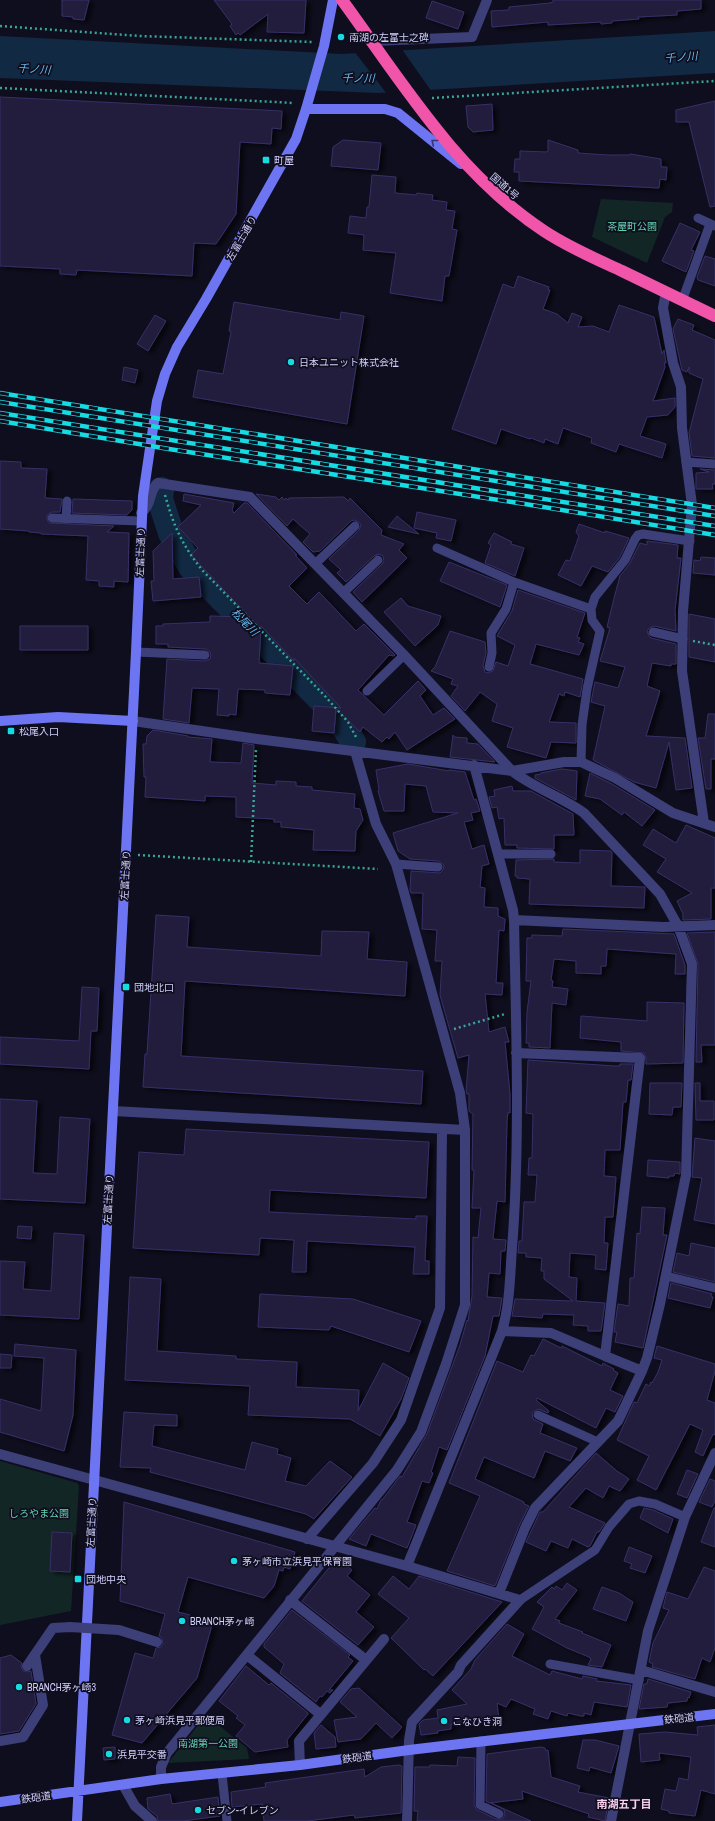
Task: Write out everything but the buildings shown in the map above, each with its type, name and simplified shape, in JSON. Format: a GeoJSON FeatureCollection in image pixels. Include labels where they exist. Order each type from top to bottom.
{"type":"FeatureCollection","features":[{"type":"Feature","properties":{"kind":"highway","name":"国道1号"},"geometry":{"type":"LineString","coordinates":[[342,0],[444,139],[475,175],[515,210],[545,232],[584,253],[715,316]]}},
{"type":"Feature","properties":{"kind":"street","name":"左富士通り"},"geometry":{"type":"LineString","coordinates":[[77,1821],[133,721],[141,517],[157,401],[165,374],[177,348],[289,151],[307,107],[324,44],[333,0]]}},
{"type":"Feature","properties":{"kind":"street"},"geometry":{"type":"LineString","coordinates":[[373,44],[472,37],[487,0]]}},
{"type":"Feature","properties":{"kind":"street"},"geometry":{"type":"LineString","coordinates":[[307,107],[385,109],[398,113],[475,175]]}},
{"type":"Feature","properties":{"kind":"street"},"geometry":{"type":"LineString","coordinates":[[666,292],[663,308],[673,363],[681,387],[686,462],[692,505],[683,611],[682,671],[704,823]]}},
{"type":"Feature","properties":{"kind":"street"},"geometry":{"type":"LineString","coordinates":[[141,517],[148,508],[154,486],[158,483],[250,497],[404,655],[512,771],[521,778],[576,807],[584,813],[660,894],[678,926],[692,964],[686,1175],[666,1276],[647,1358],[618,1421],[535,1508],[525,1528],[499,1593]]}},
{"type":"Feature","properties":{"kind":"street"},"geometry":{"type":"LineString","coordinates":[[0,721],[58,717],[133,721],[257,739],[474,765],[512,771],[564,762],[581,762],[615,778],[673,813],[715,827]]}},
{"type":"Feature","properties":{"kind":"street"},"geometry":{"type":"LineString","coordinates":[[161,1779],[161,1767],[167,1753],[397,1470],[421,1432],[446,1364],[465,1305],[465,1130],[460,1092],[396,864],[376,824],[359,752]]}},
{"type":"Feature","properties":{"kind":"street"},"geometry":{"type":"LineString","coordinates":[[407,1566],[502,1331],[506,1317],[516,1189],[518,1139],[514,920],[513,910],[474,765]]}},
{"type":"Feature","properties":{"kind":"street"},"geometry":{"type":"LineString","coordinates":[[514,920],[663,927],[715,925]]}},
{"type":"Feature","properties":{"kind":"street"},"geometry":{"type":"LineString","coordinates":[[516,1053],[640,1058],[605,1356]]}},
{"type":"Feature","properties":{"kind":"street"},"geometry":{"type":"LineString","coordinates":[[113,1111],[442,1130],[465,1130]]}},
{"type":"Feature","properties":{"kind":"street"},"geometry":{"type":"LineString","coordinates":[[307,1539],[373,1463],[401,1420],[440,1308],[442,1130]]}},
{"type":"Feature","properties":{"kind":"street"},"geometry":{"type":"LineString","coordinates":[[502,1331],[551,1333],[642,1371]]}},
{"type":"Feature","properties":{"kind":"street"},"geometry":{"type":"LineString","coordinates":[[611,1821],[648,1631],[684,1517],[715,1453]]}},
{"type":"Feature","properties":{"kind":"street"},"geometry":{"type":"LineString","coordinates":[[0,1454],[407,1566],[520,1600],[502,1618],[461,1665],[458,1672],[412,1722],[409,1750],[407,1821]]}},
{"type":"Feature","properties":{"kind":"street"},"geometry":{"type":"LineString","coordinates":[[290,1600],[366,1660]]}},
{"type":"Feature","properties":{"kind":"street"},"geometry":{"type":"LineString","coordinates":[[27,1666],[53,1628],[70,1627],[119,1630],[158,1642]]}},
{"type":"Feature","properties":{"kind":"street"},"geometry":{"type":"LineString","coordinates":[[300,1765],[299,1741],[384,1639]]}},
{"type":"Feature","properties":{"kind":"street"},"geometry":{"type":"LineString","coordinates":[[0,1741],[23,1737],[43,1706],[35,1655]]}},
{"type":"Feature","properties":{"kind":"street"},"geometry":{"type":"LineString","coordinates":[[247,1655],[320,1714]]}},
{"type":"Feature","properties":{"kind":"street"},"geometry":{"type":"LineString","coordinates":[[640,1675],[715,1692]]}},
{"type":"Feature","properties":{"kind":"street","name":"鉄砲道"},"geometry":{"type":"LineString","coordinates":[[0,1802],[161,1779],[300,1765],[481,1741],[715,1714]]}},
{"type":"Feature","properties":{"kind":"street"},"geometry":{"type":"LineString","coordinates":[[123,1785],[134,1806],[152,1821]]}},
{"type":"Feature","properties":{"kind":"lane"},"geometry":{"type":"LineString","coordinates":[[682,301],[713,225],[698,218]]}},
{"type":"Feature","properties":{"kind":"lane"},"geometry":{"type":"LineString","coordinates":[[686,462],[715,464]]}},
{"type":"Feature","properties":{"kind":"lane"},"geometry":{"type":"LineString","coordinates":[[66,518],[67,501]]}},
{"type":"Feature","properties":{"kind":"lane"},"geometry":{"type":"LineString","coordinates":[[52,518],[141,517]]}},
{"type":"Feature","properties":{"kind":"lane"},"geometry":{"type":"LineString","coordinates":[[315,564],[355,526]]}},
{"type":"Feature","properties":{"kind":"lane"},"geometry":{"type":"LineString","coordinates":[[581,762],[582,724],[587,689],[600,631],[592,620],[591,609],[595,597],[625,560],[638,535],[644,534],[690,541]]}},
{"type":"Feature","properties":{"kind":"lane"},"geometry":{"type":"LineString","coordinates":[[436,548],[514,582],[591,609]]}},
{"type":"Feature","properties":{"kind":"lane"},"geometry":{"type":"LineString","coordinates":[[343,593],[378,560]]}},
{"type":"Feature","properties":{"kind":"lane"},"geometry":{"type":"LineString","coordinates":[[489,667],[492,653],[491,633],[506,609],[514,582]]}},
{"type":"Feature","properties":{"kind":"lane"},"geometry":{"type":"LineString","coordinates":[[653,632],[683,639]]}},
{"type":"Feature","properties":{"kind":"lane"},"geometry":{"type":"LineString","coordinates":[[136,652],[205,655]]}},
{"type":"Feature","properties":{"kind":"lane"},"geometry":{"type":"LineString","coordinates":[[367,691],[404,655]]}},
{"type":"Feature","properties":{"kind":"lane"},"geometry":{"type":"LineString","coordinates":[[498,854],[551,854]]}},
{"type":"Feature","properties":{"kind":"lane"},"geometry":{"type":"LineString","coordinates":[[396,864],[438,867]]}},
{"type":"Feature","properties":{"kind":"lane"},"geometry":{"type":"LineString","coordinates":[[666,1276],[715,1288]]}},
{"type":"Feature","properties":{"kind":"lane"},"geometry":{"type":"LineString","coordinates":[[538,1415],[598,1442]]}},
{"type":"Feature","properties":{"kind":"lane"},"geometry":{"type":"LineString","coordinates":[[520,1600],[595,1550],[609,1527],[629,1504],[639,1501],[655,1504],[684,1517]]}},
{"type":"Feature","properties":{"kind":"lane"},"geometry":{"type":"LineString","coordinates":[[550,1664],[640,1675]]}},
{"type":"Feature","properties":{"kind":"lane"},"geometry":{"type":"LineString","coordinates":[[481,1741],[480,1804],[499,1814]]}},
{"type":"Feature","properties":{"kind":"lane"},"geometry":{"type":"LineString","coordinates":[[222,1774],[227,1821]]}},
{"type":"Feature","properties":{"kind":"path"},"geometry":{"type":"LineString","coordinates":[[0,26],[140,36],[324,44]]}},
{"type":"Feature","properties":{"kind":"path"},"geometry":{"type":"LineString","coordinates":[[432,98],[715,81]]}},
{"type":"Feature","properties":{"kind":"path"},"geometry":{"type":"LineString","coordinates":[[0,88],[294,103]]}},
{"type":"Feature","properties":{"kind":"path"},"geometry":{"type":"LineString","coordinates":[[164,483],[164,493],[173,523],[190,555],[203,571],[324,695],[348,722],[354,732],[359,752]]}},
{"type":"Feature","properties":{"kind":"path"},"geometry":{"type":"LineString","coordinates":[[683,639],[715,645]]}},
{"type":"Feature","properties":{"kind":"path"},"geometry":{"type":"LineString","coordinates":[[251,862],[257,739]]}},
{"type":"Feature","properties":{"kind":"path"},"geometry":{"type":"LineString","coordinates":[[138,855],[378,869]]}},
{"type":"Feature","properties":{"kind":"path"},"geometry":{"type":"LineString","coordinates":[[444,1032],[515,1011]]}},
{"type":"Feature","properties":{"kind":"green space","name":"茶屋町公園"},"geometry":{"type":"Polygon","coordinates":[[[601,199],[673,203],[672,212],[665,217],[647,263],[592,237],[601,199]]]}},
{"type":"Feature","properties":{"kind":"green space","name":"しろやま公園"},"geometry":{"type":"Polygon","coordinates":[[[0,1461],[77,1483],[79,1486],[71,1611],[0,1625],[0,1461]]]}},
{"type":"Feature","properties":{"kind":"green space","name":"南湖第一公園"},"geometry":{"type":"Polygon","coordinates":[[[206,1715],[247,1748],[249,1759],[168,1763],[206,1715]]]}},
{"type":"Feature","properties":{"kind":"water","name":"千ノ川"},"geometry":{"type":"Polygon","coordinates":[[[715,31],[715,73],[377,93],[0,78],[0,36],[342,54],[715,31]]]}},
{"type":"Feature","properties":{"kind":"pier"},"geometry":{"type":"Polygon","coordinates":[[[401,48],[432,92],[387,94],[354,51],[401,48]]]}},
{"type":"Feature","properties":{"kind":"waterway","name":"松尾川"},"geometry":{"type":"LineString","coordinates":[[161,490],[160,499],[171,533],[191,567],[331,710],[345,728],[353,742]]}},
{"type":"Feature","properties":{"kind":"railway"},"geometry":{"type":"LineString","coordinates":[[0,393],[715,508]]}},
{"type":"Feature","properties":{"kind":"railway"},"geometry":{"type":"LineString","coordinates":[[0,402],[715,516]]}},
{"type":"Feature","properties":{"kind":"railway"},"geometry":{"type":"LineString","coordinates":[[0,413],[715,526]]}},
{"type":"Feature","properties":{"kind":"railway"},"geometry":{"type":"LineString","coordinates":[[0,421],[715,535]]}},
{"type":"Feature","properties":{"kind":"place","name":"南湖の左富士之碑"},"geometry":{"type":"Point","coordinates":[341,37]}},
{"type":"Feature","properties":{"kind":"place","name":"町屋"},"geometry":{"type":"Point","coordinates":[266,160]}},
{"type":"Feature","properties":{"kind":"place","name":"日本ユニット株式会社"},"geometry":{"type":"Point","coordinates":[291,362]}},
{"type":"Feature","properties":{"kind":"place","name":"松尾入口"},"geometry":{"type":"Point","coordinates":[11,731]}},
{"type":"Feature","properties":{"kind":"place","name":"団地北口"},"geometry":{"type":"Point","coordinates":[126,987]}},
{"type":"Feature","properties":{"kind":"place","name":"茅ヶ崎市立浜見平保育園"},"geometry":{"type":"Point","coordinates":[234,1561]}},
{"type":"Feature","properties":{"kind":"place","name":"団地中央"},"geometry":{"type":"Point","coordinates":[78,1579]}},
{"type":"Feature","properties":{"kind":"place","name":"BRANCH茅ヶ崎"},"geometry":{"type":"Point","coordinates":[182,1621]}},
{"type":"Feature","properties":{"kind":"place","name":"BRANCH茅ヶ崎3"},"geometry":{"type":"Point","coordinates":[19,1687]}},
{"type":"Feature","properties":{"kind":"place","name":"茅ヶ崎浜見平郵便局"},"geometry":{"type":"Point","coordinates":[127,1720]}},
{"type":"Feature","properties":{"kind":"place","name":"こなひき洞"},"geometry":{"type":"Point","coordinates":[444,1721]}},
{"type":"Feature","properties":{"kind":"place","name":"浜見平交番"},"geometry":{"type":"Point","coordinates":[109,1754]}},
{"type":"Feature","properties":{"kind":"place","name":"セブン-イレブン"},"geometry":{"type":"Point","coordinates":[198,1810]}},
{"type":"Feature","properties":{"kind":"district","name":"南湖五丁目"},"geometry":{"type":"Point","coordinates":[624,1804]}}]}
